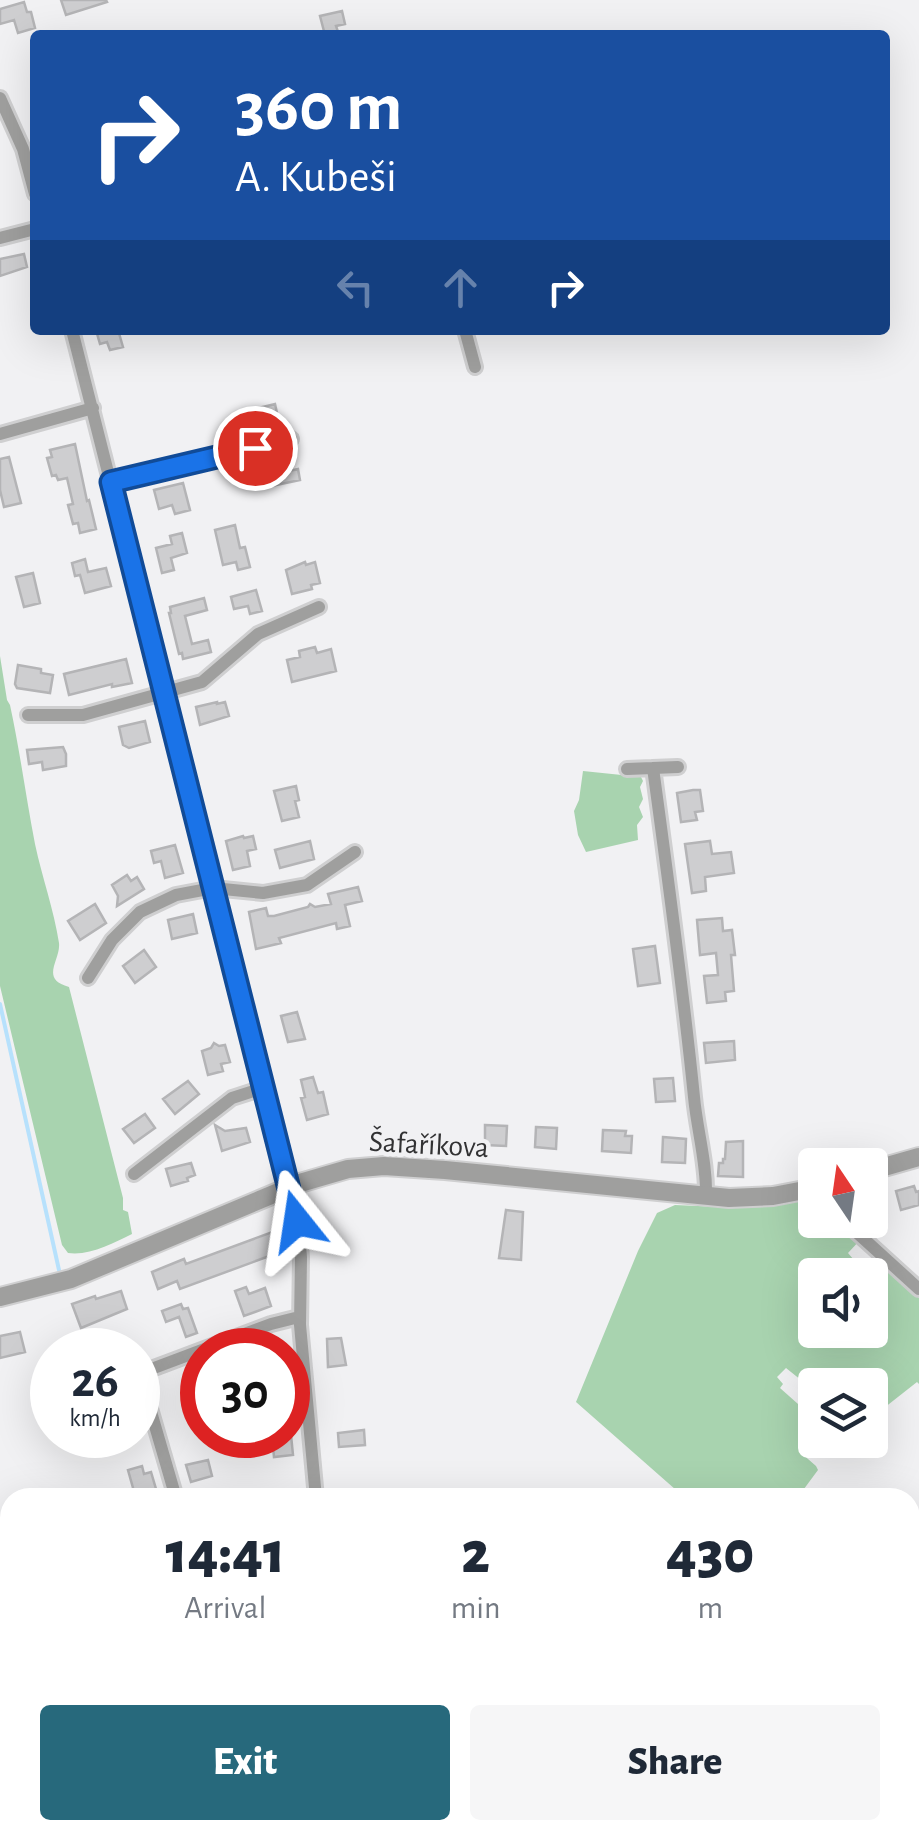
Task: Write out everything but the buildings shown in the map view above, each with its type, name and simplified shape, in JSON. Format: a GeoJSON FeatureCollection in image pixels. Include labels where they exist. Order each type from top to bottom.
{"type":"FeatureCollection","features":[{"type":"Feature","properties":{"kind":"street"},"geometry":{"type":"LineString","coordinates":[[0,98],[29,148]]}},
{"type":"Feature","properties":{"kind":"street"},"geometry":{"type":"LineString","coordinates":[[0,238],[30,230]]}},
{"type":"Feature","properties":{"kind":"street"},"geometry":{"type":"LineString","coordinates":[[73,335],[300,1237],[300,1317],[315,1488]]}},
{"type":"Feature","properties":{"kind":"street"},"geometry":{"type":"LineString","coordinates":[[466,335],[476,368]]}},
{"type":"Feature","properties":{"kind":"street"},"geometry":{"type":"LineString","coordinates":[[0,434],[92,408]]}},
{"type":"Feature","properties":{"kind":"street"},"geometry":{"type":"LineString","coordinates":[[111,482],[290,439]]}},
{"type":"Feature","properties":{"kind":"street"},"geometry":{"type":"LineString","coordinates":[[28,714],[83,716],[202,682],[258,634],[319,607]]}},
{"type":"Feature","properties":{"kind":"street"},"geometry":{"type":"LineString","coordinates":[[627,769],[678,767]]}},
{"type":"Feature","properties":{"kind":"street"},"geometry":{"type":"LineString","coordinates":[[653,768],[685,1002],[706,1196]]}},
{"type":"Feature","properties":{"kind":"street"},"geometry":{"type":"LineString","coordinates":[[88,978],[112,940],[140,912],[176,895],[213,888],[263,893],[306,885],[355,852]]}},
{"type":"Feature","properties":{"kind":"street"},"geometry":{"type":"LineString","coordinates":[[134,1174],[232,1098],[263,1088]]}},
{"type":"Feature","properties":{"kind":"street"},"geometry":{"type":"LineString","coordinates":[[888,1166],[919,1157]]}},
{"type":"Feature","properties":{"kind":"street","name":"Šafaříkova"},"geometry":{"type":"LineString","coordinates":[[0,1297],[71,1279],[288,1188],[348,1169],[384,1166],[445,1170],[706,1196],[757,1198],[798,1192]]}},
{"type":"Feature","properties":{"kind":"street"},"geometry":{"type":"LineString","coordinates":[[863,1238],[919,1289]]}},
{"type":"Feature","properties":{"kind":"street"},"geometry":{"type":"LineString","coordinates":[[160,1366],[300,1317]]}},
{"type":"Feature","properties":{"kind":"street"},"geometry":{"type":"LineString","coordinates":[[160,1444],[173,1488]]}},
{"type":"Feature","properties":{"kind":"green space"},"geometry":{"type":"Polygon","coordinates":[[[0,656],[35,844],[59,943],[53,974],[60,984],[69,987],[132,1234],[85,1253],[68,1253],[62,1245],[0,986],[0,656]]]}},
{"type":"Feature","properties":{"kind":"green space"},"geometry":{"type":"Polygon","coordinates":[[[583,771],[641,777],[643,799],[639,807],[643,817],[637,825],[638,840],[586,852],[574,811],[583,771]]]}},
{"type":"Feature","properties":{"kind":"green space"},"geometry":{"type":"Polygon","coordinates":[[[798,1200],[798,1238],[861,1239],[848,1253],[852,1258],[798,1258],[798,1348],[888,1348],[888,1266],[919,1298],[919,1384],[888,1405],[888,1368],[798,1368],[798,1378],[786,1368],[777,1377],[783,1384],[780,1388],[798,1404],[798,1458],[807,1458],[818,1470],[805,1488],[674,1488],[576,1402],[657,1213],[675,1205],[744,1208],[798,1200]]]}},
{"type":"Feature","properties":{"kind":"waterway"},"geometry":{"type":"LineString","coordinates":[[0,1004],[59,1270]]}},
{"type":"Feature","properties":{"kind":"route"},"geometry":{"type":"LineString","coordinates":[[255,448],[111,482],[297,1221]]}}]}
